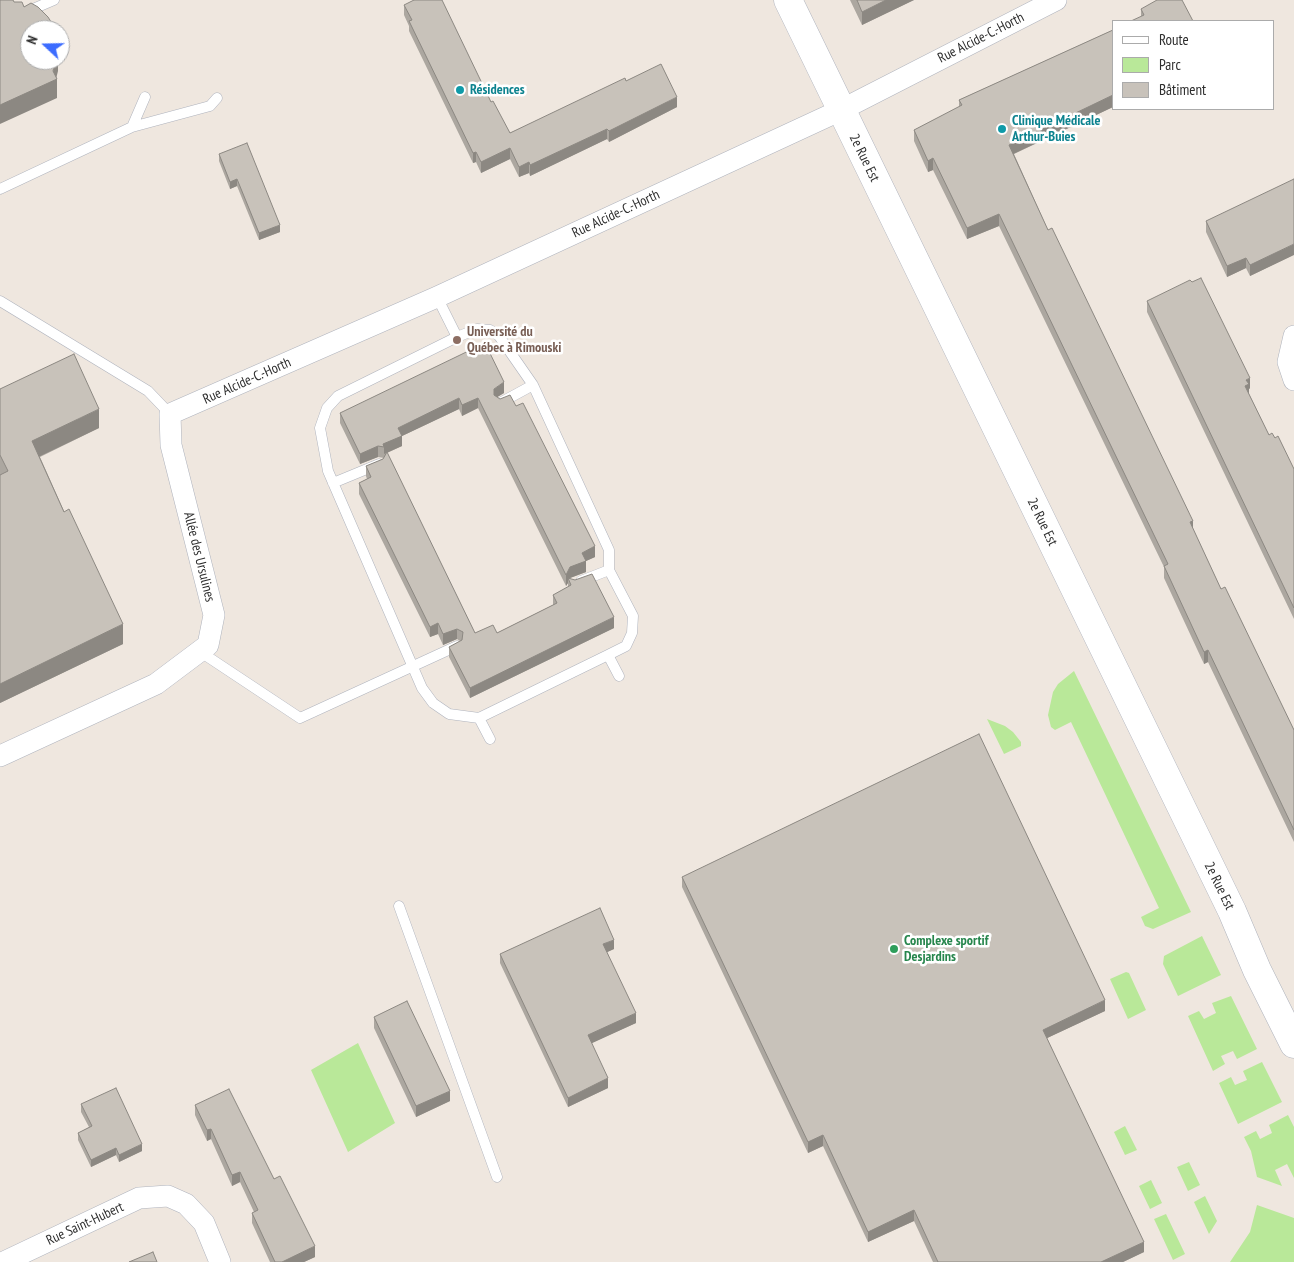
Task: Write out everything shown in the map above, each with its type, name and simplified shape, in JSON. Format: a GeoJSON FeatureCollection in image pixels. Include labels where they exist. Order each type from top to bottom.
{"type":"FeatureCollection","features":[{"type":"Feature","properties":{"kind":"street","name":"2e Rue Est"},"geometry":{"type":"LineString","coordinates":[[788,0],[1232,911],[1257,970],[1294,1044]]}},
{"type":"Feature","properties":{"kind":"street","name":"Rue Alcide-C.-Horth"},"geometry":{"type":"LineString","coordinates":[[170,414],[437,297],[841,110],[1056,0]]}},
{"type":"Feature","properties":{"kind":"street"},"geometry":{"type":"LineString","coordinates":[[1294,336],[1288,362],[1294,380]]}},
{"type":"Feature","properties":{"kind":"street","name":"Allée des Ursulines"},"geometry":{"type":"LineString","coordinates":[[0,756],[156,684],[208,644],[214,615],[171,445],[170,414]]}},
{"type":"Feature","properties":{"kind":"street","name":"Rue Saint-Hubert"},"geometry":{"type":"LineString","coordinates":[[4,1262],[139,1198],[168,1196],[186,1204],[204,1223],[220,1262]]}},
{"type":"Feature","properties":{"kind":"lane"},"geometry":{"type":"LineString","coordinates":[[18,16],[54,0]]}},
{"type":"Feature","properties":{"kind":"lane"},"geometry":{"type":"LineString","coordinates":[[132,127],[145,98]]}},
{"type":"Feature","properties":{"kind":"lane"},"geometry":{"type":"LineString","coordinates":[[0,189],[132,127],[210,106],[218,98]]}},
{"type":"Feature","properties":{"kind":"lane"},"geometry":{"type":"LineString","coordinates":[[437,297],[457,337]]}},
{"type":"Feature","properties":{"kind":"lane"},"geometry":{"type":"LineString","coordinates":[[0,301],[148,390],[170,414]]}},
{"type":"Feature","properties":{"kind":"lane"},"geometry":{"type":"LineString","coordinates":[[477,329],[490,330],[499,336],[533,385],[609,550],[609,570],[633,616],[632,633],[626,646],[480,718],[449,714],[433,703],[422,688],[328,471],[320,428],[327,408],[338,396],[457,337],[477,329]]}},
{"type":"Feature","properties":{"kind":"lane"},"geometry":{"type":"LineString","coordinates":[[500,403],[533,385]]}},
{"type":"Feature","properties":{"kind":"lane"},"geometry":{"type":"LineString","coordinates":[[333,483],[380,464]]}},
{"type":"Feature","properties":{"kind":"lane"},"geometry":{"type":"LineString","coordinates":[[573,584],[609,570]]}},
{"type":"Feature","properties":{"kind":"lane"},"geometry":{"type":"LineString","coordinates":[[199,651],[300,718],[457,646]]}},
{"type":"Feature","properties":{"kind":"lane"},"geometry":{"type":"LineString","coordinates":[[608,655],[620,676]]}},
{"type":"Feature","properties":{"kind":"lane"},"geometry":{"type":"LineString","coordinates":[[480,718],[490,739]]}},
{"type":"Feature","properties":{"kind":"lane"},"geometry":{"type":"LineString","coordinates":[[399,906],[497,1177]]}},
{"type":"Feature","properties":{"kind":"green space"},"geometry":{"type":"Polygon","coordinates":[[[1074,671],[1191,912],[1153,929],[1145,926],[1141,917],[1159,908],[1071,722],[1055,730],[1051,727],[1048,715],[1053,692],[1058,684],[1074,671]]]}},
{"type":"Feature","properties":{"kind":"green space"},"geometry":{"type":"Polygon","coordinates":[[[987,719],[1005,726],[1013,732],[1021,742],[1021,746],[1004,754],[987,719]]]}},
{"type":"Feature","properties":{"kind":"green space"},"geometry":{"type":"Polygon","coordinates":[[[1202,936],[1221,975],[1178,996],[1163,964],[1164,956],[1202,936]]]}},
{"type":"Feature","properties":{"kind":"green space"},"geometry":{"type":"Polygon","coordinates":[[[1126,972],[1129,973],[1146,1010],[1128,1019],[1110,979],[1126,972]]]}},
{"type":"Feature","properties":{"kind":"green space"},"geometry":{"type":"Polygon","coordinates":[[[1231,996],[1257,1049],[1237,1059],[1233,1051],[1221,1056],[1225,1064],[1213,1071],[1188,1016],[1199,1011],[1204,1019],[1216,1013],[1212,1003],[1231,996]]]}},
{"type":"Feature","properties":{"kind":"green space"},"geometry":{"type":"Polygon","coordinates":[[[358,1043],[395,1123],[348,1152],[311,1070],[358,1043]]]}},
{"type":"Feature","properties":{"kind":"green space"},"geometry":{"type":"Polygon","coordinates":[[[1262,1062],[1282,1102],[1238,1124],[1219,1083],[1231,1077],[1235,1085],[1247,1080],[1243,1071],[1262,1062]]]}},
{"type":"Feature","properties":{"kind":"green space"},"geometry":{"type":"Polygon","coordinates":[[[1288,1115],[1294,1127],[1294,1178],[1287,1164],[1275,1170],[1282,1186],[1257,1177],[1251,1151],[1244,1137],[1256,1131],[1260,1139],[1272,1133],[1269,1125],[1288,1115]]]}},
{"type":"Feature","properties":{"kind":"green space"},"geometry":{"type":"Polygon","coordinates":[[[1125,1126],[1137,1150],[1125,1155],[1114,1132],[1125,1126]]]}},
{"type":"Feature","properties":{"kind":"green space"},"geometry":{"type":"Polygon","coordinates":[[[1189,1162],[1200,1185],[1188,1191],[1177,1167],[1189,1162]]]}},
{"type":"Feature","properties":{"kind":"green space"},"geometry":{"type":"Polygon","coordinates":[[[1151,1180],[1162,1203],[1150,1209],[1139,1186],[1151,1180]]]}},
{"type":"Feature","properties":{"kind":"green space"},"geometry":{"type":"Polygon","coordinates":[[[1205,1196],[1217,1221],[1209,1234],[1194,1202],[1205,1196]]]}},
{"type":"Feature","properties":{"kind":"green space"},"geometry":{"type":"Polygon","coordinates":[[[1257,1205],[1294,1218],[1294,1262],[1230,1262],[1250,1232],[1257,1205]]]}},
{"type":"Feature","properties":{"kind":"green space"},"geometry":{"type":"Polygon","coordinates":[[[1166,1214],[1185,1254],[1173,1260],[1154,1219],[1166,1214]]]}},
{"type":"Feature","properties":{"kind":"building"},"geometry":{"type":"Polygon","coordinates":[[[0,0],[22,2],[24,7],[31,3],[38,7],[50,20],[20,20],[20,70],[53,70],[57,79],[0,105],[0,0]]]}},
{"type":"Feature","properties":{"kind":"building","name":"Résidences"},"geometry":{"type":"Polygon","coordinates":[[[414,0],[442,0],[491,102],[493,101],[510,133],[625,78],[626,81],[661,64],[677,97],[609,131],[607,129],[530,165],[529,162],[519,167],[510,148],[481,162],[476,152],[473,153],[409,21],[412,20],[404,5],[414,0]]]}},
{"type":"Feature","properties":{"kind":"building"},"geometry":{"type":"Polygon","coordinates":[[[857,0],[886,0],[862,12],[857,0]]]}},
{"type":"Feature","properties":{"kind":"building"},"geometry":{"type":"Polygon","coordinates":[[[1157,0],[1182,0],[1192,20],[1133,20],[1144,15],[1141,9],[1157,0]]]}},
{"type":"Feature","properties":{"kind":"building"},"geometry":{"type":"Polygon","coordinates":[[[1112,30],[1112,95],[1009,145],[1048,230],[1052,228],[1193,521],[1190,522],[1221,589],[1225,587],[1294,730],[1294,830],[1208,650],[1204,652],[1164,566],[1168,564],[999,214],[967,228],[933,158],[928,161],[914,130],[962,105],[959,100],[1112,30]]]}},
{"type":"Feature","properties":{"kind":"building"},"geometry":{"type":"Polygon","coordinates":[[[247,143],[280,225],[259,233],[237,179],[230,182],[219,154],[247,143]]]}},
{"type":"Feature","properties":{"kind":"building"},"geometry":{"type":"Polygon","coordinates":[[[1294,179],[1294,244],[1250,265],[1246,258],[1227,266],[1206,221],[1294,179]]]}},
{"type":"Feature","properties":{"kind":"building"},"geometry":{"type":"Polygon","coordinates":[[[1201,278],[1250,378],[1246,380],[1249,384],[1245,386],[1269,435],[1272,433],[1275,438],[1278,436],[1294,469],[1294,608],[1147,301],[1190,280],[1192,282],[1201,278]]]}},
{"type":"Feature","properties":{"kind":"building"},"geometry":{"type":"Polygon","coordinates":[[[485,343],[504,382],[494,389],[494,395],[500,399],[510,395],[516,406],[523,403],[595,546],[582,553],[586,561],[570,567],[566,575],[478,398],[462,405],[459,398],[398,428],[402,436],[383,444],[384,447],[378,446],[360,454],[340,413],[485,343]]]}},
{"type":"Feature","properties":{"kind":"building"},"geometry":{"type":"Polygon","coordinates":[[[74,354],[99,409],[32,441],[64,512],[69,509],[123,624],[0,684],[0,475],[8,471],[0,455],[0,389],[74,354]]]}},
{"type":"Feature","properties":{"kind":"building"},"geometry":{"type":"Polygon","coordinates":[[[387,452],[475,633],[493,625],[497,633],[557,603],[553,595],[571,585],[568,578],[575,580],[592,574],[614,617],[470,688],[449,647],[462,640],[463,632],[457,629],[443,634],[438,623],[430,627],[359,483],[371,477],[366,466],[383,459],[387,452]]]}},
{"type":"Feature","properties":{"kind":"building","name":"Complexe sportif Desjardins"},"geometry":{"type":"Polygon","coordinates":[[[979,734],[1105,1000],[1043,1030],[1144,1242],[1101,1262],[938,1262],[914,1210],[868,1232],[823,1135],[808,1142],[682,877],[979,734]]]}},
{"type":"Feature","properties":{"kind":"building"},"geometry":{"type":"Polygon","coordinates":[[[600,908],[614,940],[603,944],[636,1013],[588,1035],[608,1078],[568,1098],[500,954],[600,908]]]}},
{"type":"Feature","properties":{"kind":"building"},"geometry":{"type":"Polygon","coordinates":[[[407,1001],[450,1091],[416,1106],[374,1017],[407,1001]]]}},
{"type":"Feature","properties":{"kind":"building"},"geometry":{"type":"Polygon","coordinates":[[[116,1088],[142,1144],[119,1155],[116,1148],[91,1160],[78,1133],[92,1126],[81,1104],[116,1088]]]}},
{"type":"Feature","properties":{"kind":"building"},"geometry":{"type":"Polygon","coordinates":[[[229,1089],[274,1179],[280,1176],[315,1246],[282,1262],[275,1262],[252,1213],[258,1210],[240,1172],[232,1175],[211,1129],[207,1130],[195,1105],[229,1089]]]}},
{"type":"Feature","properties":{"kind":"building"},"geometry":{"type":"Polygon","coordinates":[[[153,1252],[157,1262],[129,1262],[153,1252]]]}},
{"type":"Feature","properties":{"kind":"place","name":"Résidences"},"geometry":{"type":"Point","coordinates":[460,90]}},
{"type":"Feature","properties":{"kind":"place","name":"Clinique Médicale Arthur-Buies"},"geometry":{"type":"Point","coordinates":[1002,129]}},
{"type":"Feature","properties":{"kind":"place","name":"Université du Québec à Rimouski"},"geometry":{"type":"Point","coordinates":[457,340]}},
{"type":"Feature","properties":{"kind":"place","name":"Complexe sportif Desjardins"},"geometry":{"type":"Point","coordinates":[894,949]}}]}
